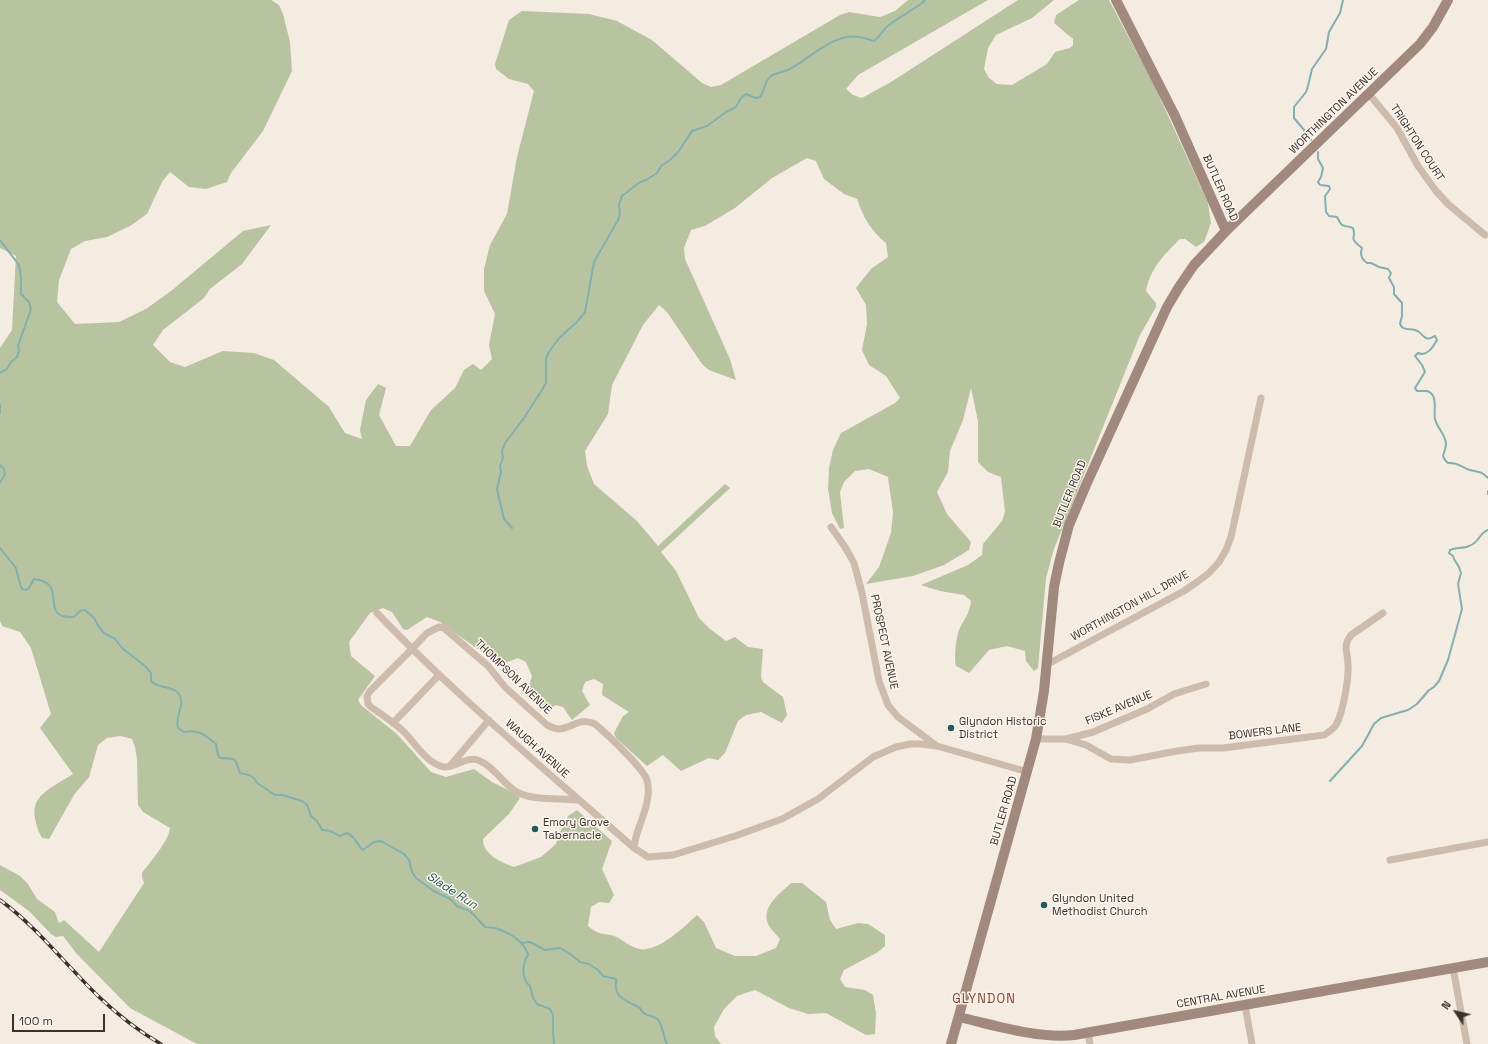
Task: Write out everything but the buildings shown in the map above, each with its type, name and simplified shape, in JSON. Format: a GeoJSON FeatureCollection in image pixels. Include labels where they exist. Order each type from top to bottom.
{"type":"FeatureCollection","features":[{"type":"Feature","properties":{"kind":"main road","name":"BUTLER ROAD"},"geometry":{"type":"LineString","coordinates":[[951,1044],[1036,739],[1054,588],[1064,542],[1076,508],[1167,307],[1194,265],[1226,231],[1175,116],[1116,0]]}},
{"type":"Feature","properties":{"kind":"main road","name":"WORTHINGTON AVENUE"},"geometry":{"type":"LineString","coordinates":[[1226,231],[1420,44],[1433,28],[1448,0]]}},
{"type":"Feature","properties":{"kind":"main road","name":"CENTRAL AVENUE"},"geometry":{"type":"LineString","coordinates":[[959,1017],[1049,1035],[1066,1036],[1488,962]]}},
{"type":"Feature","properties":{"kind":"street","name":"TRIGHTON COURT"},"geometry":{"type":"LineString","coordinates":[[1369,94],[1393,123],[1418,166],[1436,191],[1449,205],[1485,235]]}},
{"type":"Feature","properties":{"kind":"street","name":"WORTHINGTON HILL DRIVE"},"geometry":{"type":"LineString","coordinates":[[1046,665],[1184,591],[1209,572],[1219,562],[1231,537],[1260,398]]}},
{"type":"Feature","properties":{"kind":"street","name":"PROSPECT AVENUE"},"geometry":{"type":"LineString","coordinates":[[831,527],[854,563],[862,593],[879,681],[888,705],[898,717],[937,746]]}},
{"type":"Feature","properties":{"kind":"street","name":"WAUGH AVENUE"},"geometry":{"type":"LineString","coordinates":[[377,613],[412,650],[577,800],[634,848],[648,857],[682,853],[782,820],[818,799],[861,764],[883,751],[910,744],[937,746]]}},
{"type":"Feature","properties":{"kind":"street","name":"BOWERS LANE"},"geometry":{"type":"LineString","coordinates":[[1066,738],[1086,745],[1111,759],[1124,760],[1199,748],[1223,748],[1324,735],[1336,725],[1346,690],[1348,663],[1345,645],[1347,640],[1351,635],[1383,614]]}},
{"type":"Feature","properties":{"kind":"street","name":"THOMPSON AVENUE"},"geometry":{"type":"LineString","coordinates":[[412,650],[427,633],[439,627],[449,632],[488,666],[504,687],[547,725],[560,729],[575,723],[589,722],[595,724],[640,769],[647,780],[648,788],[644,814],[637,830],[634,848]]}},
{"type":"Feature","properties":{"kind":"street"},"geometry":{"type":"LineString","coordinates":[[412,650],[370,691],[367,696],[368,704],[371,707],[408,736],[432,762],[444,767],[469,759],[479,760],[515,791],[524,795],[536,798],[577,800]]}},
{"type":"Feature","properties":{"kind":"street"},"geometry":{"type":"LineString","coordinates":[[393,723],[439,675]]}},
{"type":"Feature","properties":{"kind":"street","name":"FISKE AVENUE"},"geometry":{"type":"LineString","coordinates":[[1036,739],[1066,738],[1093,732],[1147,709],[1174,694],[1206,684]]}},
{"type":"Feature","properties":{"kind":"street"},"geometry":{"type":"LineString","coordinates":[[450,766],[489,720]]}},
{"type":"Feature","properties":{"kind":"street"},"geometry":{"type":"LineString","coordinates":[[937,746],[1028,772]]}},
{"type":"Feature","properties":{"kind":"street"},"geometry":{"type":"LineString","coordinates":[[1390,860],[1488,842]]}},
{"type":"Feature","properties":{"kind":"street"},"geometry":{"type":"LineString","coordinates":[[1453,968],[1467,1044]]}},
{"type":"Feature","properties":{"kind":"street"},"geometry":{"type":"LineString","coordinates":[[1245,1005],[1252,1044]]}},
{"type":"Feature","properties":{"kind":"street"},"geometry":{"type":"LineString","coordinates":[[1088,1033],[1090,1044]]}},
{"type":"Feature","properties":{"kind":"green space"},"geometry":{"type":"Polygon","coordinates":[[[0,0],[271,0],[279,5],[283,14],[290,42],[292,71],[263,131],[231,173],[227,182],[206,189],[189,187],[170,172],[162,182],[147,214],[130,226],[107,237],[85,241],[71,249],[59,280],[57,302],[75,324],[119,322],[146,309],[171,291],[243,231],[271,225],[242,264],[210,289],[204,298],[163,330],[153,345],[170,362],[185,367],[223,351],[254,353],[274,360],[329,407],[345,433],[362,439],[360,430],[366,400],[378,384],[386,388],[379,415],[396,446],[410,446],[431,410],[455,388],[464,370],[473,364],[481,370],[492,359],[489,345],[495,314],[484,291],[484,269],[490,245],[507,214],[517,157],[534,91],[528,84],[509,79],[496,69],[495,64],[509,20],[522,11],[589,14],[617,21],[652,40],[702,83],[711,87],[721,85],[840,15],[849,12],[880,17],[895,11],[908,0],[988,0],[858,75],[846,89],[853,95],[862,98],[891,82],[1018,0],[1054,0],[1032,18],[996,35],[988,48],[984,69],[989,78],[997,84],[1012,85],[1047,64],[1055,52],[1070,48],[1073,45],[1073,39],[1054,23],[1056,15],[1079,0],[1109,0],[1154,85],[1208,203],[1211,223],[1204,242],[1196,247],[1185,239],[1180,239],[1158,262],[1151,275],[1146,291],[1156,303],[1156,307],[1140,335],[1054,549],[1046,578],[1038,668],[1034,671],[1026,661],[1025,651],[1007,646],[989,650],[969,673],[956,666],[955,653],[958,633],[968,613],[971,601],[964,595],[940,591],[921,585],[968,565],[982,555],[983,544],[1002,521],[1005,512],[1001,477],[988,472],[978,462],[978,421],[971,388],[963,420],[950,451],[948,472],[937,492],[947,514],[971,542],[969,550],[944,565],[913,576],[866,584],[879,567],[891,533],[893,512],[888,477],[869,469],[855,471],[844,482],[840,492],[844,528],[840,529],[832,513],[828,489],[829,468],[833,450],[841,433],[895,403],[900,398],[886,376],[869,365],[862,350],[867,324],[866,305],[856,288],[871,269],[888,257],[886,243],[876,234],[868,223],[857,199],[844,194],[824,179],[816,161],[807,158],[772,178],[735,208],[705,226],[691,230],[684,248],[685,259],[730,359],[736,380],[709,370],[702,364],[667,312],[659,305],[643,325],[612,385],[608,414],[585,451],[587,466],[594,484],[637,521],[658,546],[725,484],[730,488],[661,552],[676,571],[699,618],[710,629],[726,641],[735,637],[748,647],[763,649],[761,677],[763,682],[783,697],[787,715],[782,723],[761,712],[746,715],[738,721],[725,753],[718,760],[709,758],[681,771],[663,755],[647,766],[616,738],[614,733],[623,716],[629,712],[602,695],[603,684],[594,679],[585,682],[582,691],[590,705],[572,720],[563,707],[556,705],[544,712],[526,696],[532,676],[526,662],[518,658],[500,665],[440,622],[427,617],[407,630],[403,629],[392,612],[383,608],[370,613],[349,642],[351,656],[375,676],[358,700],[361,705],[398,735],[431,772],[446,777],[474,769],[492,782],[520,798],[509,814],[483,839],[484,845],[489,854],[514,867],[541,857],[556,844],[568,816],[577,810],[612,841],[602,869],[614,895],[609,903],[599,902],[591,907],[588,926],[596,932],[617,937],[633,947],[644,949],[652,948],[669,939],[697,915],[704,922],[716,948],[735,956],[756,956],[776,948],[780,939],[768,924],[767,911],[773,900],[791,883],[802,883],[826,902],[830,920],[836,929],[858,923],[868,924],[885,935],[885,946],[878,952],[844,970],[840,979],[845,987],[865,990],[873,995],[876,1013],[875,1034],[866,1035],[826,1013],[808,1014],[789,1008],[755,990],[737,996],[724,1009],[714,1027],[715,1036],[721,1044],[197,1044],[130,1008],[76,953],[63,936],[56,937],[51,934],[29,911],[0,890],[0,865],[20,876],[28,884],[37,899],[55,912],[59,923],[64,920],[99,952],[144,883],[142,873],[163,845],[170,828],[143,812],[138,805],[137,759],[135,747],[132,739],[121,736],[107,738],[98,745],[89,777],[74,795],[49,839],[42,838],[37,825],[35,814],[36,805],[39,798],[53,786],[73,774],[40,728],[51,714],[31,648],[20,632],[2,626],[0,621],[0,348],[12,330],[16,256],[0,248],[0,0]]]}},
{"type":"Feature","properties":{"kind":"waterway"},"geometry":{"type":"LineString","coordinates":[[512,528],[504,519],[497,489],[501,472],[500,466],[503,458],[502,451],[505,443],[524,418],[546,383],[546,358],[549,352],[559,338],[576,323],[585,312],[594,262],[618,220],[620,214],[619,205],[622,196],[640,182],[657,173],[661,166],[678,152],[692,131],[707,126],[726,112],[736,107],[741,98],[746,94],[756,98],[760,97],[767,81],[771,76],[788,70],[825,46],[840,39],[854,36],[874,41],[887,27],[925,0]]}},
{"type":"Feature","properties":{"kind":"waterway"},"geometry":{"type":"LineString","coordinates":[[1311,140],[1294,118],[1294,107],[1306,92],[1312,69],[1326,49],[1329,32],[1340,13],[1343,0]]}},
{"type":"Feature","properties":{"kind":"waterway"},"geometry":{"type":"LineString","coordinates":[[1318,152],[1318,159],[1323,168],[1318,182],[1320,185],[1329,186],[1330,189],[1325,196],[1326,212],[1329,216],[1337,217],[1343,226],[1353,228],[1353,238],[1362,248],[1361,252],[1363,260],[1367,263],[1388,269],[1391,273],[1389,278],[1394,287],[1394,294],[1402,303],[1402,316],[1400,324],[1402,327],[1406,329],[1414,329],[1427,339],[1435,336],[1437,340],[1432,348],[1427,352],[1424,354],[1418,353],[1415,356],[1425,372],[1415,388],[1417,391],[1427,391],[1433,396],[1435,404],[1435,419],[1446,441],[1443,456],[1445,460],[1448,463],[1456,464],[1467,469],[1480,472],[1488,478]]}},
{"type":"Feature","properties":{"kind":"waterway","name":"Slade Run"},"geometry":{"type":"LineString","coordinates":[[0,240],[19,265],[21,276],[21,294],[29,302],[31,309],[18,346],[19,351],[17,357],[11,362],[7,369],[0,373]]}},
{"type":"Feature","properties":{"kind":"waterway","name":"Slade Run"},"geometry":{"type":"LineString","coordinates":[[0,405],[0,413]]}},
{"type":"Feature","properties":{"kind":"waterway","name":"Slade Run"},"geometry":{"type":"LineString","coordinates":[[0,465],[4,469],[5,474],[0,483]]}},
{"type":"Feature","properties":{"kind":"waterway"},"geometry":{"type":"LineString","coordinates":[[1330,781],[1362,746],[1374,724],[1381,718],[1408,710],[1417,704],[1439,681],[1448,660],[1462,609],[1458,584],[1461,573],[1453,556],[1449,553],[1452,549],[1467,547],[1473,544],[1485,531],[1488,530]]}},
{"type":"Feature","properties":{"kind":"waterway","name":"Slade Run"},"geometry":{"type":"LineString","coordinates":[[0,548],[16,568],[22,589],[26,590],[29,588],[34,579],[45,582],[51,587],[54,607],[57,612],[63,616],[74,617],[80,611],[85,610],[94,618],[104,633],[115,639],[122,648],[145,666],[151,673],[151,681],[157,685],[171,688],[177,692],[181,700],[177,723],[178,728],[184,732],[198,732],[205,735],[216,744],[220,758],[234,760],[237,763],[240,773],[254,778],[257,783],[275,795],[282,795],[302,801],[307,805],[311,816],[317,821],[322,830],[330,831],[340,836],[347,833],[352,836],[363,850],[374,842],[381,841],[404,854],[409,860],[412,872],[416,878],[432,890],[450,899],[457,906],[470,911],[485,927],[503,931],[520,942],[524,946],[528,955],[523,971],[525,979],[530,986],[533,998],[537,1004],[550,1009],[553,1015],[554,1044]]}},
{"type":"Feature","properties":{"kind":"waterway"},"geometry":{"type":"LineString","coordinates":[[522,943],[530,942],[545,950],[560,948],[580,962],[589,964],[598,970],[603,976],[616,979],[617,992],[622,998],[640,1008],[644,1014],[658,1020],[667,1044]]}},
{"type":"Feature","properties":{"kind":"railway"},"geometry":{"type":"LineString","coordinates":[[0,900],[39,934],[105,1003],[136,1028],[161,1044]]}},
{"type":"Feature","properties":{"kind":"place","name":"Glyndon Historic District"},"geometry":{"type":"Point","coordinates":[951,728]}},
{"type":"Feature","properties":{"kind":"place","name":"Emory Grove Tabernacle"},"geometry":{"type":"Point","coordinates":[535,829]}},
{"type":"Feature","properties":{"kind":"place","name":"Glyndon United Methodist Church"},"geometry":{"type":"Point","coordinates":[1044,905]}},
{"type":"Feature","properties":{"kind":"district","name":"GLYNDON"},"geometry":{"type":"Point","coordinates":[984,999]}}]}
